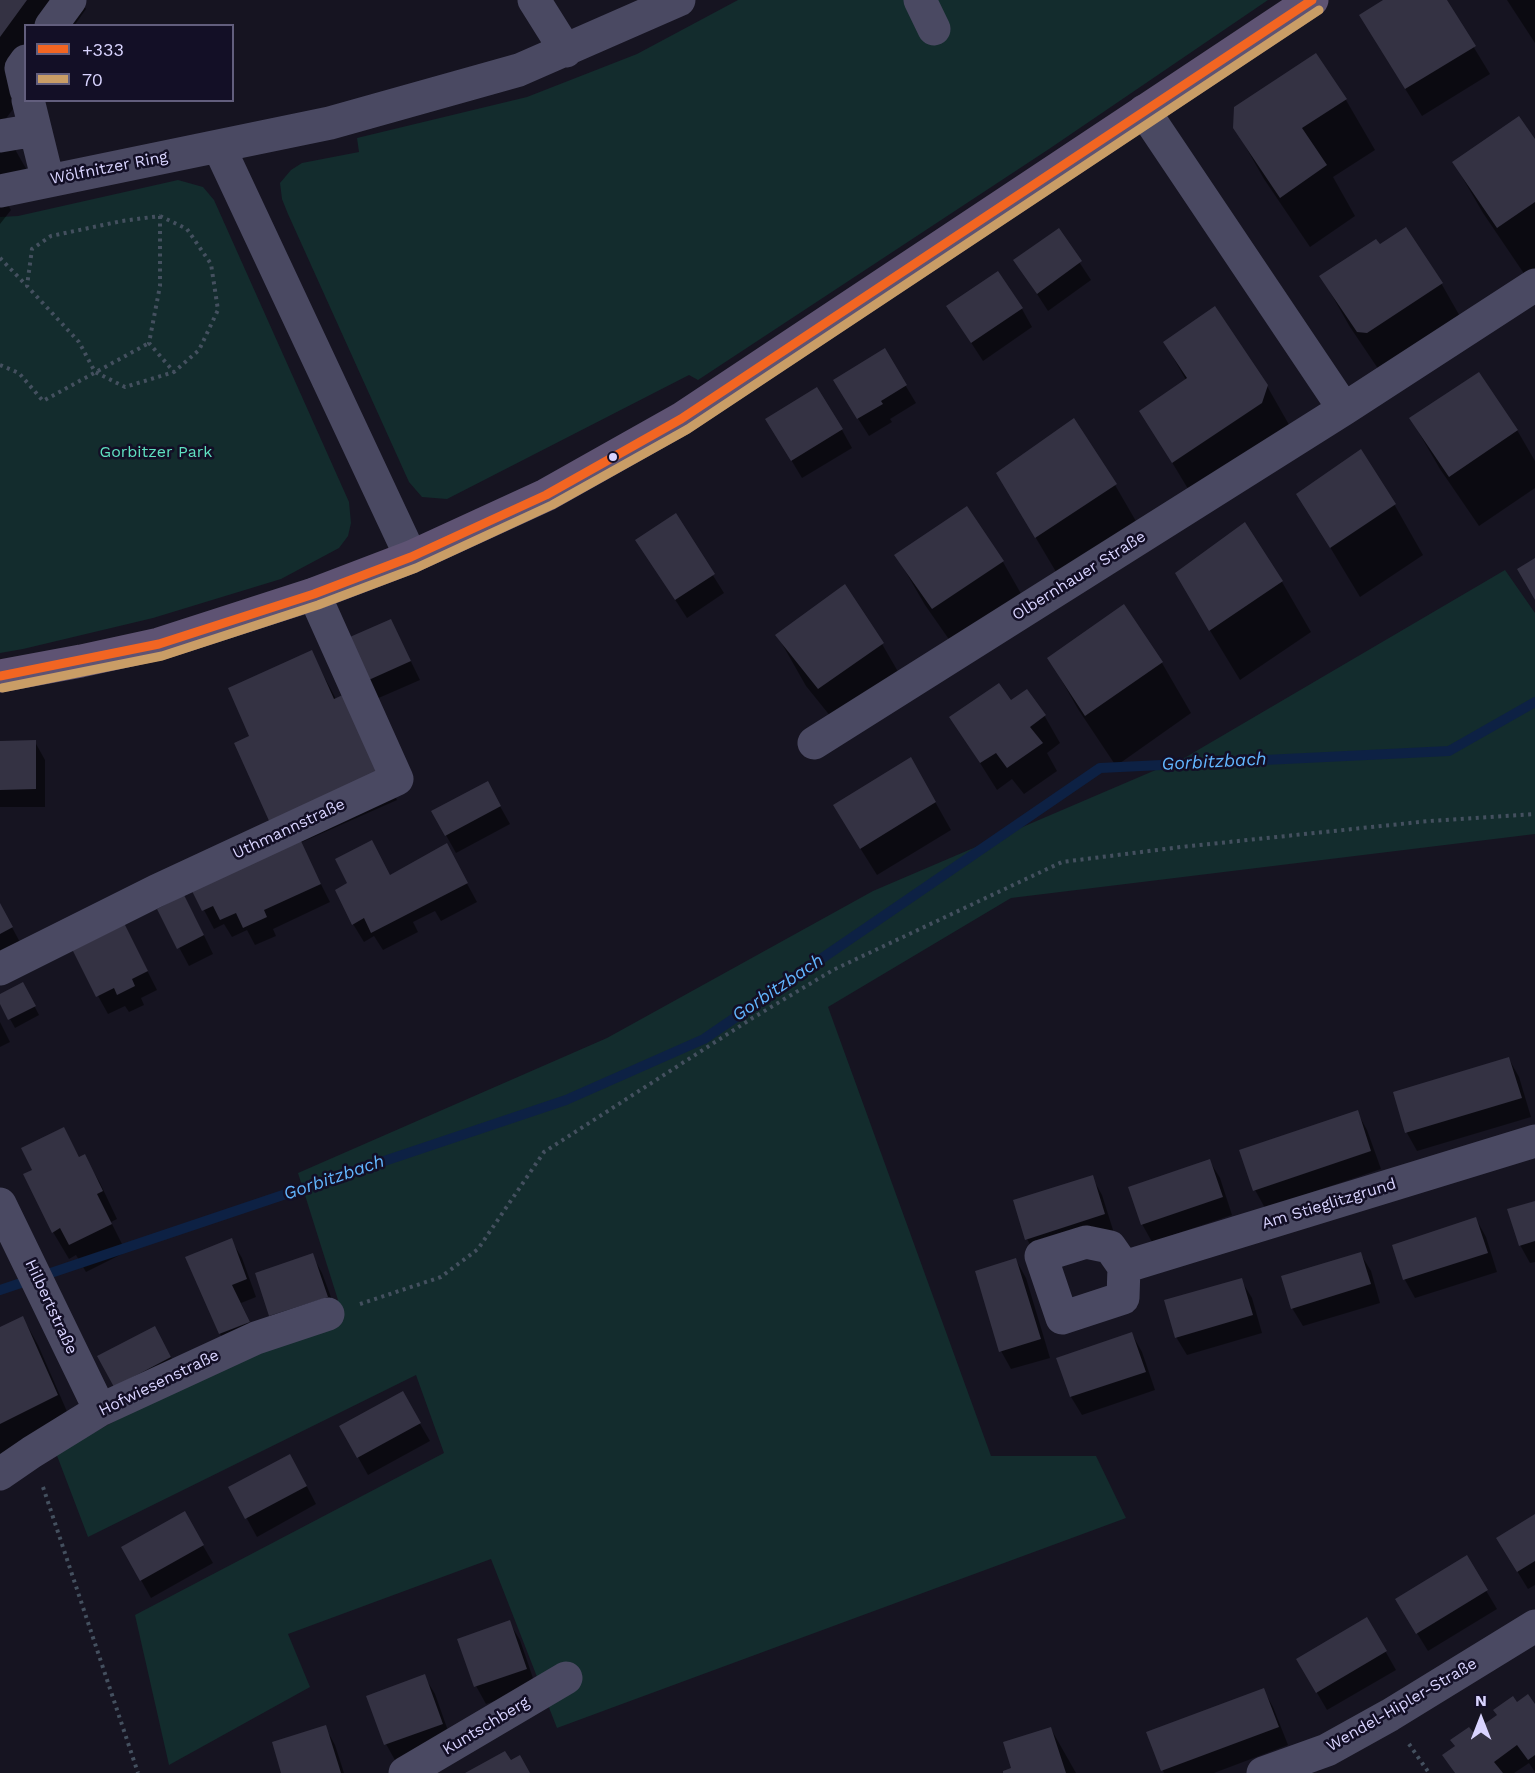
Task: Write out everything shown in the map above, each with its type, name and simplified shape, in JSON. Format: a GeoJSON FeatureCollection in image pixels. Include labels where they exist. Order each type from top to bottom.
{"type":"FeatureCollection","features":[{"type":"Feature","properties":{"kind":"main road"},"geometry":{"type":"LineString","coordinates":[[0,676],[159,644],[314,594],[411,557],[546,495],[681,419],[1312,0]]}},
{"type":"Feature","properties":{"kind":"street"},"geometry":{"type":"LineString","coordinates":[[52,24],[70,0]]}},
{"type":"Feature","properties":{"kind":"street"},"geometry":{"type":"LineString","coordinates":[[534,0],[566,51]]}},
{"type":"Feature","properties":{"kind":"street","name":"Wölfnitzer Ring"},"geometry":{"type":"LineString","coordinates":[[0,191],[341,120],[519,70],[679,0]]}},
{"type":"Feature","properties":{"kind":"street"},"geometry":{"type":"LineString","coordinates":[[920,0],[934,29]]}},
{"type":"Feature","properties":{"kind":"street"},"geometry":{"type":"LineString","coordinates":[[24,64],[21,68],[24,81]]}},
{"type":"Feature","properties":{"kind":"street"},"geometry":{"type":"LineString","coordinates":[[1144,111],[1344,409]]}},
{"type":"Feature","properties":{"kind":"street"},"geometry":{"type":"LineString","coordinates":[[0,136],[31,115],[48,181]]}},
{"type":"Feature","properties":{"kind":"street"},"geometry":{"type":"LineString","coordinates":[[219,147],[411,557]]}},
{"type":"Feature","properties":{"kind":"street","name":"Olbernhauer Straße"},"geometry":{"type":"LineString","coordinates":[[814,743],[1344,409],[1535,285]]}},
{"type":"Feature","properties":{"kind":"street","name":"Uthmannstraße"},"geometry":{"type":"LineString","coordinates":[[0,969],[156,891],[397,779],[314,594]]}},
{"type":"Feature","properties":{"kind":"street","name":"Am Stieglitzgrund"},"geometry":{"type":"LineString","coordinates":[[1124,1267],[1535,1141]]}},
{"type":"Feature","properties":{"kind":"street","name":"Hilbertstraße"},"geometry":{"type":"LineString","coordinates":[[0,1203],[100,1410]]}},
{"type":"Feature","properties":{"kind":"street","name":"Hofwiesenstraße"},"geometry":{"type":"LineString","coordinates":[[0,1474],[100,1410],[256,1338],[328,1314]]}},
{"type":"Feature","properties":{"kind":"street","name":"Wendel-Hipler-Straße"},"geometry":{"type":"LineString","coordinates":[[1263,1773],[1327,1750],[1390,1715],[1535,1626]]}},
{"type":"Feature","properties":{"kind":"street","name":"Kuntschberg"},"geometry":{"type":"LineString","coordinates":[[405,1773],[566,1678]]}},
{"type":"Feature","properties":{"kind":"path"},"geometry":{"type":"LineString","coordinates":[[0,258],[79,342],[95,372],[125,387],[174,372],[199,350],[218,310],[211,264],[187,229],[160,216],[122,221],[51,236],[32,249],[27,286]]}},
{"type":"Feature","properties":{"kind":"path"},"geometry":{"type":"LineString","coordinates":[[149,343],[160,286],[160,216]]}},
{"type":"Feature","properties":{"kind":"path"},"geometry":{"type":"LineString","coordinates":[[0,365],[18,373],[43,401],[149,343]]}},
{"type":"Feature","properties":{"kind":"path"},"geometry":{"type":"LineString","coordinates":[[149,343],[174,372]]}},
{"type":"Feature","properties":{"kind":"path"},"geometry":{"type":"LineString","coordinates":[[328,1314],[441,1277],[478,1249],[544,1152],[750,1019],[833,970],[1062,862],[1382,826],[1535,814]]}},
{"type":"Feature","properties":{"kind":"path"},"geometry":{"type":"LineString","coordinates":[[45,1494],[138,1773]]}},
{"type":"Feature","properties":{"kind":"green space"},"geometry":{"type":"Polygon","coordinates":[[[738,0],[1268,0],[1049,149],[698,380],[689,375],[447,499],[422,497],[409,482],[288,214],[282,199],[280,183],[291,170],[302,163],[359,152],[357,138],[527,97],[637,54],[738,0]]]}},
{"type":"Feature","properties":{"kind":"green space","name":"Gorbitzer Park"},"geometry":{"type":"Polygon","coordinates":[[[178,180],[203,187],[214,200],[349,502],[351,523],[348,536],[339,548],[281,579],[153,618],[0,653],[0,217],[18,216],[178,180]]]}},
{"type":"Feature","properties":{"kind":"green space"},"geometry":{"type":"Polygon","coordinates":[[[1505,570],[1535,613],[1535,834],[1011,898],[828,1007],[991,1456],[1096,1456],[1126,1518],[557,1728],[491,1559],[288,1634],[310,1687],[169,1765],[135,1615],[444,1453],[416,1375],[88,1537],[56,1453],[338,1300],[298,1173],[607,1038],[873,891],[1186,757],[1505,570]]]}},
{"type":"Feature","properties":{"kind":"building"},"geometry":{"type":"Polygon","coordinates":[[[0,0],[27,0],[0,37],[0,0]]]}},
{"type":"Feature","properties":{"kind":"building"},"geometry":{"type":"Polygon","coordinates":[[[1383,0],[1447,0],[1476,46],[1405,89],[1359,15],[1383,0]]]}},
{"type":"Feature","properties":{"kind":"building"},"geometry":{"type":"Polygon","coordinates":[[[1316,53],[1347,99],[1302,128],[1327,165],[1280,198],[1233,128],[1234,107],[1316,53]]]}},
{"type":"Feature","properties":{"kind":"building"},"geometry":{"type":"Polygon","coordinates":[[[1519,116],[1535,139],[1535,202],[1497,228],[1452,162],[1519,116]]]}},
{"type":"Feature","properties":{"kind":"building"},"geometry":{"type":"Polygon","coordinates":[[[1406,227],[1443,283],[1367,333],[1357,332],[1319,276],[1376,239],[1380,244],[1406,227]]]}},
{"type":"Feature","properties":{"kind":"building"},"geometry":{"type":"Polygon","coordinates":[[[1059,228],[1082,261],[1037,294],[1013,260],[1059,228]]]}},
{"type":"Feature","properties":{"kind":"building"},"geometry":{"type":"Polygon","coordinates":[[[998,271],[1023,308],[971,343],[946,306],[998,271]]]}},
{"type":"Feature","properties":{"kind":"building"},"geometry":{"type":"Polygon","coordinates":[[[1215,306],[1268,385],[1262,403],[1172,463],[1139,411],[1187,378],[1163,342],[1215,306]]]}},
{"type":"Feature","properties":{"kind":"building"},"geometry":{"type":"Polygon","coordinates":[[[885,348],[907,385],[881,401],[883,404],[857,419],[833,380],[885,348]]]}},
{"type":"Feature","properties":{"kind":"building"},"geometry":{"type":"Polygon","coordinates":[[[1479,372],[1518,430],[1449,477],[1409,418],[1479,372]]]}},
{"type":"Feature","properties":{"kind":"building"},"geometry":{"type":"Polygon","coordinates":[[[817,387],[843,429],[791,461],[765,419],[817,387]]]}},
{"type":"Feature","properties":{"kind":"building"},"geometry":{"type":"Polygon","coordinates":[[[1074,418],[1117,484],[1035,538],[996,473],[1074,418]]]}},
{"type":"Feature","properties":{"kind":"building"},"geometry":{"type":"Polygon","coordinates":[[[1361,449],[1396,504],[1330,548],[1296,494],[1361,449]]]}},
{"type":"Feature","properties":{"kind":"building"},"geometry":{"type":"Polygon","coordinates":[[[967,506],[1004,561],[932,609],[894,555],[967,506]]]}},
{"type":"Feature","properties":{"kind":"building"},"geometry":{"type":"Polygon","coordinates":[[[676,513],[715,574],[675,600],[635,540],[676,513]]]}},
{"type":"Feature","properties":{"kind":"building"},"geometry":{"type":"Polygon","coordinates":[[[1245,522],[1283,581],[1209,631],[1175,573],[1245,522]]]}},
{"type":"Feature","properties":{"kind":"building"},"geometry":{"type":"Polygon","coordinates":[[[1535,558],[1535,600],[1517,569],[1535,558]]]}},
{"type":"Feature","properties":{"kind":"building"},"geometry":{"type":"Polygon","coordinates":[[[845,584],[884,643],[818,689],[775,635],[845,584]]]}},
{"type":"Feature","properties":{"kind":"building"},"geometry":{"type":"Polygon","coordinates":[[[1124,604],[1163,662],[1085,716],[1047,658],[1124,604]]]}},
{"type":"Feature","properties":{"kind":"building"},"geometry":{"type":"Polygon","coordinates":[[[391,619],[411,661],[362,683],[343,640],[391,619]]]}},
{"type":"Feature","properties":{"kind":"building"},"geometry":{"type":"Polygon","coordinates":[[[312,650],[334,699],[347,693],[382,773],[270,823],[234,743],[249,736],[228,688],[312,650]]]}},
{"type":"Feature","properties":{"kind":"building"},"geometry":{"type":"Polygon","coordinates":[[[999,683],[1011,700],[1027,689],[1046,715],[1030,727],[1043,743],[1007,768],[996,753],[980,763],[949,717],[999,683]]]}},
{"type":"Feature","properties":{"kind":"building"},"geometry":{"type":"Polygon","coordinates":[[[36,740],[36,789],[0,790],[0,741],[36,740]]]}},
{"type":"Feature","properties":{"kind":"building"},"geometry":{"type":"Polygon","coordinates":[[[911,757],[936,802],[860,849],[833,805],[911,757]]]}},
{"type":"Feature","properties":{"kind":"building"},"geometry":{"type":"Polygon","coordinates":[[[488,781],[501,806],[445,836],[431,811],[488,781]]]}},
{"type":"Feature","properties":{"kind":"building"},"geometry":{"type":"Polygon","coordinates":[[[372,840],[390,875],[447,843],[468,883],[371,933],[364,918],[352,925],[335,890],[347,883],[335,859],[372,840]]]}},
{"type":"Feature","properties":{"kind":"building"},"geometry":{"type":"Polygon","coordinates":[[[301,841],[321,884],[264,910],[267,917],[243,928],[236,913],[220,920],[213,906],[202,911],[192,891],[301,841]]]}},
{"type":"Feature","properties":{"kind":"building"},"geometry":{"type":"Polygon","coordinates":[[[184,895],[204,935],[177,949],[157,909],[184,895]]]}},
{"type":"Feature","properties":{"kind":"building"},"geometry":{"type":"Polygon","coordinates":[[[0,903],[13,927],[0,934],[0,903]]]}},
{"type":"Feature","properties":{"kind":"building"},"geometry":{"type":"Polygon","coordinates":[[[124,923],[148,971],[132,979],[135,986],[117,995],[114,988],[96,997],[72,949],[124,923]]]}},
{"type":"Feature","properties":{"kind":"building"},"geometry":{"type":"Polygon","coordinates":[[[23,982],[36,1006],[8,1020],[0,1004],[0,994],[23,982]]]}},
{"type":"Feature","properties":{"kind":"building"},"geometry":{"type":"Polygon","coordinates":[[[1509,1057],[1522,1098],[1405,1133],[1393,1092],[1509,1057]]]}},
{"type":"Feature","properties":{"kind":"building"},"geometry":{"type":"Polygon","coordinates":[[[1358,1110],[1371,1151],[1253,1191],[1239,1150],[1358,1110]]]}},
{"type":"Feature","properties":{"kind":"building"},"geometry":{"type":"Polygon","coordinates":[[[64,1127],[79,1157],[85,1154],[103,1191],[97,1194],[112,1224],[69,1245],[60,1228],[52,1233],[23,1174],[32,1170],[21,1148],[64,1127]]]}},
{"type":"Feature","properties":{"kind":"building"},"geometry":{"type":"Polygon","coordinates":[[[1210,1159],[1223,1197],[1141,1225],[1128,1187],[1210,1159]]]}},
{"type":"Feature","properties":{"kind":"building"},"geometry":{"type":"Polygon","coordinates":[[[1093,1175],[1105,1214],[1025,1240],[1013,1200],[1093,1175]]]}},
{"type":"Feature","properties":{"kind":"building"},"geometry":{"type":"Polygon","coordinates":[[[1535,1201],[1535,1241],[1519,1246],[1507,1209],[1535,1201]]]}},
{"type":"Feature","properties":{"kind":"building"},"geometry":{"type":"Polygon","coordinates":[[[1476,1217],[1488,1253],[1403,1280],[1392,1245],[1476,1217]]]}},
{"type":"Feature","properties":{"kind":"building"},"geometry":{"type":"Polygon","coordinates":[[[232,1238],[247,1279],[232,1285],[250,1322],[219,1334],[185,1257],[232,1238]]]}},
{"type":"Feature","properties":{"kind":"building"},"geometry":{"type":"Polygon","coordinates":[[[1361,1252],[1371,1284],[1291,1309],[1281,1276],[1361,1252]]]}},
{"type":"Feature","properties":{"kind":"building"},"geometry":{"type":"Polygon","coordinates":[[[313,1253],[328,1297],[269,1316],[255,1273],[313,1253]]]}},
{"type":"Feature","properties":{"kind":"building"},"geometry":{"type":"Polygon","coordinates":[[[1016,1258],[1041,1339],[999,1352],[975,1271],[1016,1258]]]}},
{"type":"Feature","properties":{"kind":"building"},"geometry":{"type":"Polygon","coordinates":[[[1242,1278],[1253,1315],[1175,1338],[1164,1300],[1242,1278]]]}},
{"type":"Feature","properties":{"kind":"building"},"geometry":{"type":"Polygon","coordinates":[[[23,1316],[58,1395],[0,1424],[0,1327],[23,1316]]]}},
{"type":"Feature","properties":{"kind":"building"},"geometry":{"type":"Polygon","coordinates":[[[155,1326],[171,1357],[114,1387],[97,1356],[155,1326]]]}},
{"type":"Feature","properties":{"kind":"building"},"geometry":{"type":"Polygon","coordinates":[[[1132,1332],[1146,1372],[1070,1397],[1056,1358],[1132,1332]]]}},
{"type":"Feature","properties":{"kind":"building"},"geometry":{"type":"Polygon","coordinates":[[[403,1391],[421,1423],[357,1458],[339,1426],[403,1391]]]}},
{"type":"Feature","properties":{"kind":"building"},"geometry":{"type":"Polygon","coordinates":[[[290,1454],[307,1486],[245,1519],[228,1487],[290,1454]]]}},
{"type":"Feature","properties":{"kind":"building"},"geometry":{"type":"Polygon","coordinates":[[[185,1511],[204,1545],[140,1581],[121,1547],[185,1511]]]}},
{"type":"Feature","properties":{"kind":"building"},"geometry":{"type":"Polygon","coordinates":[[[1535,1514],[1535,1561],[1517,1572],[1496,1538],[1535,1514]]]}},
{"type":"Feature","properties":{"kind":"building"},"geometry":{"type":"Polygon","coordinates":[[[1467,1555],[1488,1590],[1416,1634],[1395,1599],[1467,1555]]]}},
{"type":"Feature","properties":{"kind":"building"},"geometry":{"type":"Polygon","coordinates":[[[1367,1617],[1387,1651],[1316,1693],[1296,1659],[1367,1617]]]}},
{"type":"Feature","properties":{"kind":"building"},"geometry":{"type":"Polygon","coordinates":[[[510,1620],[527,1669],[474,1687],[457,1639],[510,1620]]]}},
{"type":"Feature","properties":{"kind":"building"},"geometry":{"type":"Polygon","coordinates":[[[425,1674],[443,1724],[384,1745],[366,1696],[425,1674]]]}},
{"type":"Feature","properties":{"kind":"building"},"geometry":{"type":"Polygon","coordinates":[[[1264,1688],[1279,1727],[1161,1771],[1146,1732],[1264,1688]]]}},
{"type":"Feature","properties":{"kind":"building"},"geometry":{"type":"Polygon","coordinates":[[[1528,1694],[1535,1704],[1535,1755],[1528,1760],[1517,1745],[1494,1762],[1503,1773],[1455,1773],[1442,1755],[1455,1746],[1450,1740],[1469,1727],[1473,1732],[1497,1715],[1493,1710],[1513,1696],[1517,1702],[1528,1694]]]}},
{"type":"Feature","properties":{"kind":"building"},"geometry":{"type":"Polygon","coordinates":[[[326,1725],[341,1773],[281,1773],[272,1742],[326,1725]]]}},
{"type":"Feature","properties":{"kind":"building"},"geometry":{"type":"Polygon","coordinates":[[[1051,1727],[1066,1773],[1003,1773],[1011,1768],[1003,1742],[1051,1727]]]}},
{"type":"Feature","properties":{"kind":"building"},"geometry":{"type":"Polygon","coordinates":[[[505,1751],[511,1760],[520,1755],[530,1773],[465,1773],[505,1751]]]}},
{"type":"Feature","properties":{"kind":"waterway","name":"Gorbitzbach"},"geometry":{"type":"LineString","coordinates":[[0,1290],[566,1100],[704,1039],[1100,768],[1449,751],[1535,702]]}},
{"type":"Feature","properties":{"kind":"transit line","name":"+333"},"geometry":{"type":"LineString","coordinates":[[0,676],[159,644],[314,594],[411,557],[546,495],[681,419],[1312,0]]}},
{"type":"Feature","properties":{"kind":"transit line","name":"70"},"geometry":{"type":"LineString","coordinates":[[2,688],[162,656],[318,605],[416,568],[552,505],[688,429],[1319,10]]}}]}
